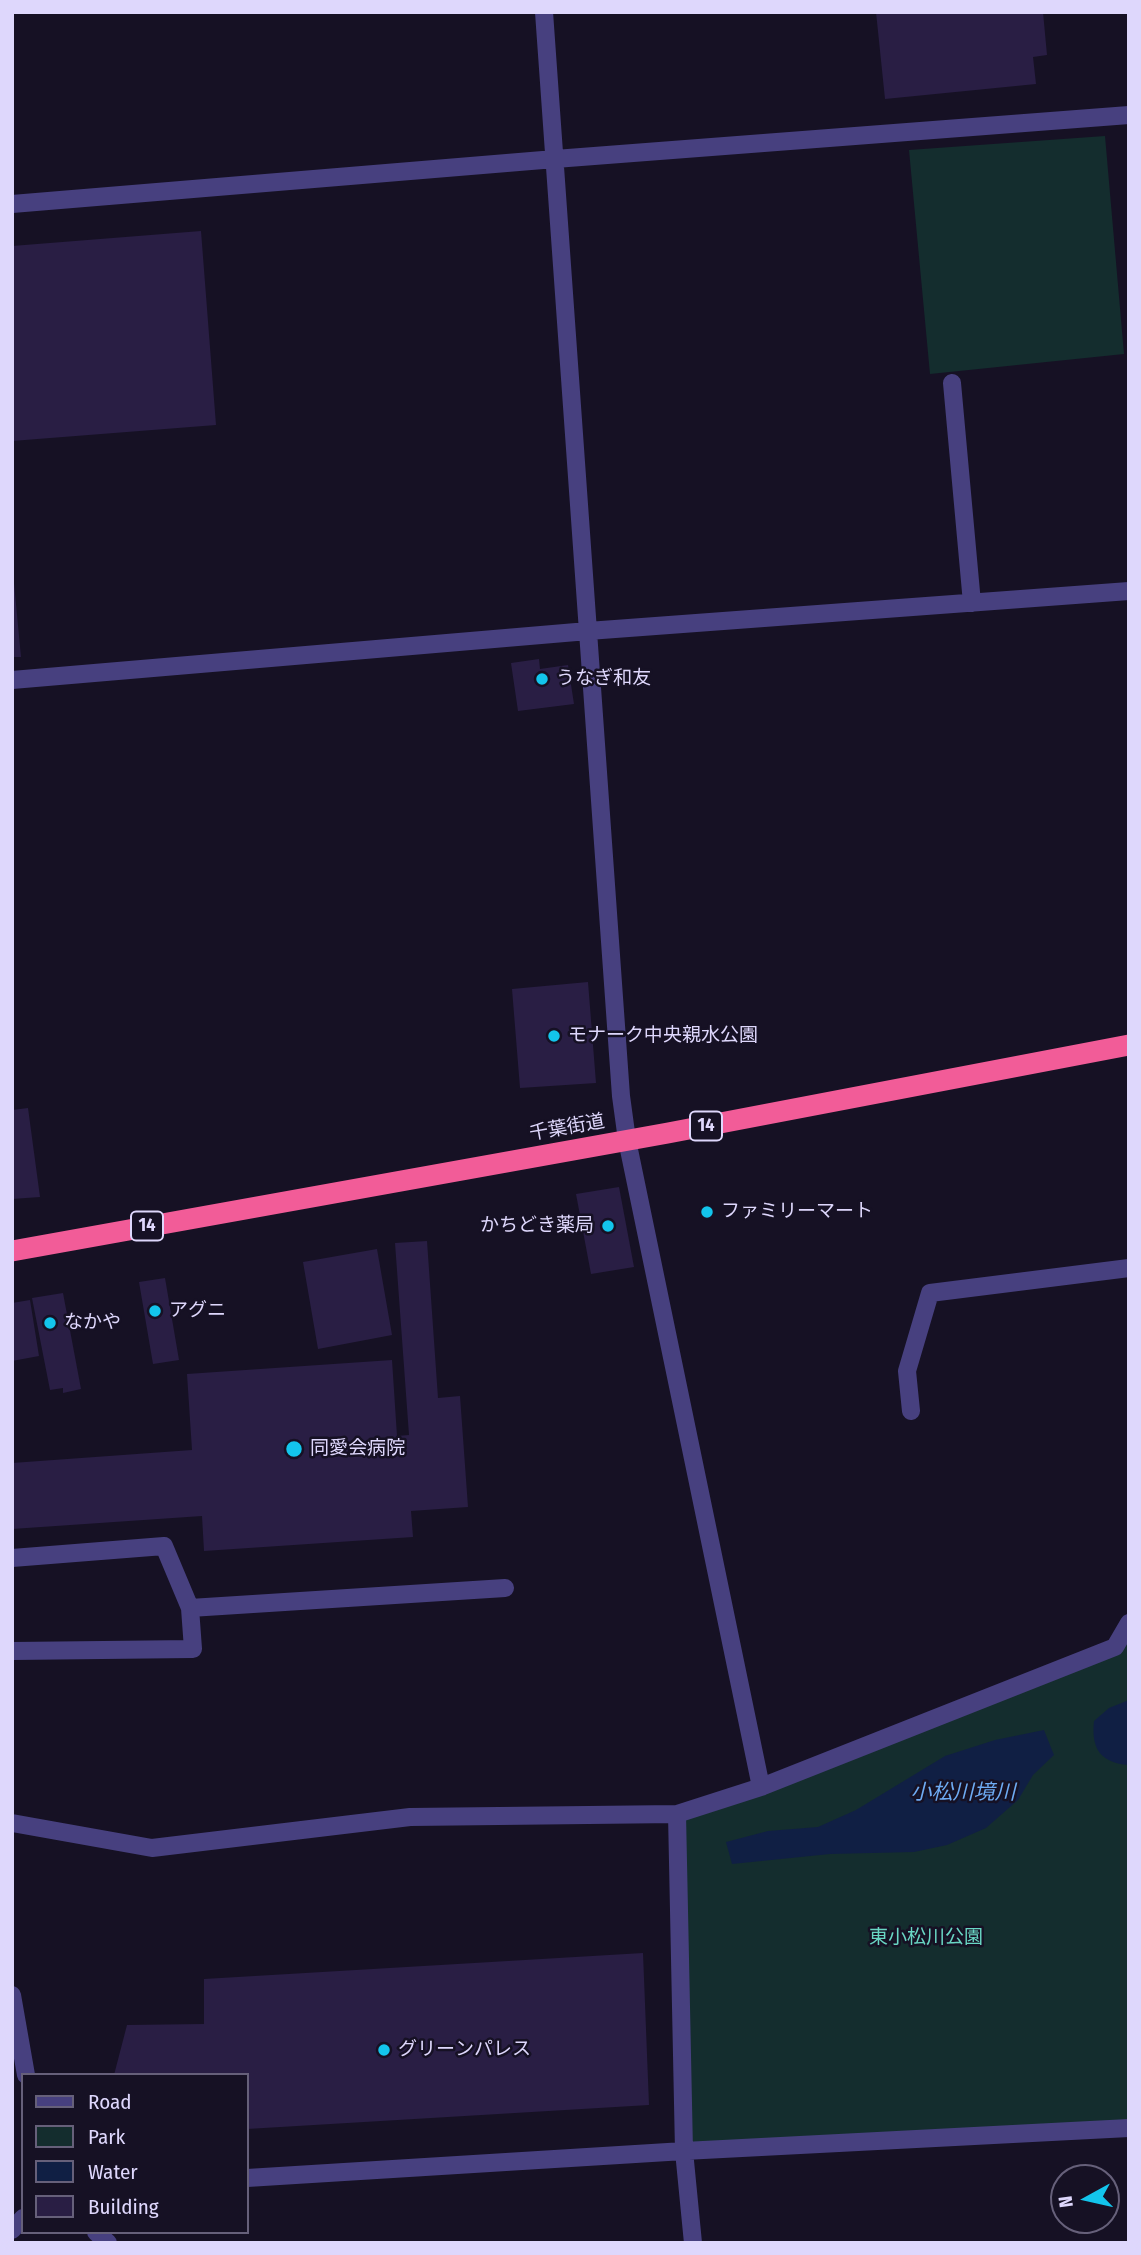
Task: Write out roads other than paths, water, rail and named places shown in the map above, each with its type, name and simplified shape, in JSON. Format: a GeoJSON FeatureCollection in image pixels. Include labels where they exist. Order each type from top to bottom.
{"type":"FeatureCollection","features":[{"type":"Feature","properties":{"kind":"highway","name":"千葉街道"},"geometry":{"type":"LineString","coordinates":[[12,1251],[626,1140],[1129,1045]]}},
{"type":"Feature","properties":{"kind":"street"},"geometry":{"type":"LineString","coordinates":[[544,12],[626,1140],[761,1787]]}},
{"type":"Feature","properties":{"kind":"street"},"geometry":{"type":"LineString","coordinates":[[12,204],[1129,115]]}},
{"type":"Feature","properties":{"kind":"street"},"geometry":{"type":"LineString","coordinates":[[953,383],[972,603]]}},
{"type":"Feature","properties":{"kind":"street"},"geometry":{"type":"LineString","coordinates":[[12,680],[588,631],[1129,591]]}},
{"type":"Feature","properties":{"kind":"street"},"geometry":{"type":"LineString","coordinates":[[911,1411],[906,1371],[930,1293],[1129,1268]]}},
{"type":"Feature","properties":{"kind":"street"},"geometry":{"type":"LineString","coordinates":[[12,1558],[164,1546],[190,1608],[193,1649],[12,1651]]}},
{"type":"Feature","properties":{"kind":"street"},"geometry":{"type":"LineString","coordinates":[[190,1608],[505,1588]]}},
{"type":"Feature","properties":{"kind":"street"},"geometry":{"type":"LineString","coordinates":[[12,1823],[152,1848],[410,1817],[677,1814],[761,1787],[1115,1647],[1129,1623]]}},
{"type":"Feature","properties":{"kind":"street"},"geometry":{"type":"LineString","coordinates":[[677,1814],[684,2151],[693,2243]]}},
{"type":"Feature","properties":{"kind":"street"},"geometry":{"type":"LineString","coordinates":[[12,1995],[26,2073]]}},
{"type":"Feature","properties":{"kind":"street"},"geometry":{"type":"LineString","coordinates":[[248,2178],[684,2151],[1129,2128]]}},
{"type":"Feature","properties":{"kind":"water"},"geometry":{"type":"Polygon","coordinates":[[[1129,1700],[1129,1765],[1104,1757],[1096,1746],[1093,1731],[1094,1721],[1109,1708],[1129,1700]]]}},
{"type":"Feature","properties":{"kind":"water","name":"小松川境川"},"geometry":{"type":"Polygon","coordinates":[[[1044,1730],[1054,1755],[1033,1775],[1018,1800],[986,1828],[947,1845],[914,1852],[830,1854],[732,1864],[726,1842],[768,1831],[818,1827],[856,1810],[945,1756],[995,1740],[1044,1730]]]}},
{"type":"Feature","properties":{"kind":"place","name":"うなぎ和友"},"geometry":{"type":"Point","coordinates":[542,679]}},
{"type":"Feature","properties":{"kind":"place","name":"モナーク中央親水公園"},"geometry":{"type":"Point","coordinates":[554,1036]}},
{"type":"Feature","properties":{"kind":"place","name":"ファミリーマート"},"geometry":{"type":"Point","coordinates":[707,1212]}},
{"type":"Feature","properties":{"kind":"place","name":"かちどき薬局"},"geometry":{"type":"Point","coordinates":[608,1226]}},
{"type":"Feature","properties":{"kind":"place","name":"アグニ"},"geometry":{"type":"Point","coordinates":[155,1311]}},
{"type":"Feature","properties":{"kind":"place","name":"なかや"},"geometry":{"type":"Point","coordinates":[50,1323]}},
{"type":"Feature","properties":{"kind":"place","name":"同愛会病院"},"geometry":{"type":"Point","coordinates":[294,1449]}},
{"type":"Feature","properties":{"kind":"place","name":"グリーンパレス"},"geometry":{"type":"Point","coordinates":[384,2050]}},
{"type":"Feature","properties":{"kind":"park label","name":"東小松川公園"},"geometry":{"type":"Point","coordinates":[926,1938]}}]}
